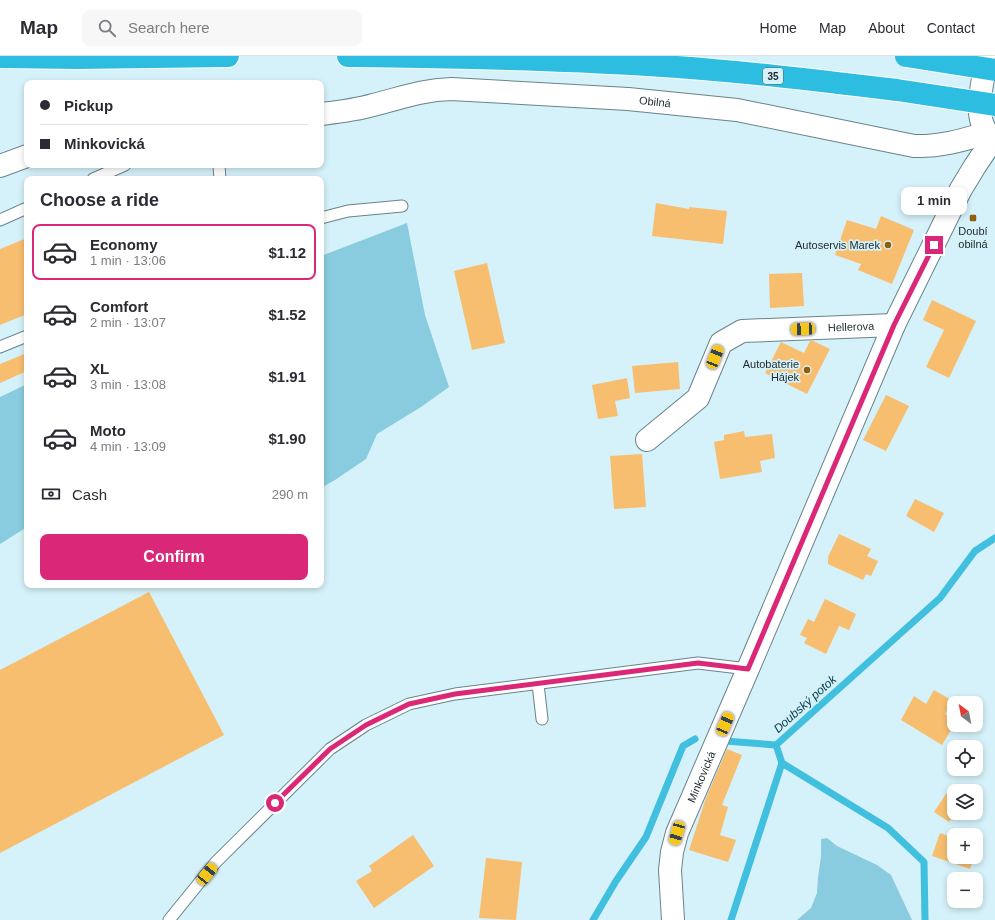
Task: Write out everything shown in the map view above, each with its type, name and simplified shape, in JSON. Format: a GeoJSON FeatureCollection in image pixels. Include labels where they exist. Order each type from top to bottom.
{"type":"FeatureCollection","features":[{"type":"Feature","properties":{"kind":"highway"},"geometry":{"type":"LineString","coordinates":[[0,56],[77,58],[228,56]]}},
{"type":"Feature","properties":{"kind":"highway","name":"35"},"geometry":{"type":"LineString","coordinates":[[348,56],[456,57],[648,65],[775,76],[897,90],[995,105]]}},
{"type":"Feature","properties":{"kind":"highway"},"geometry":{"type":"LineString","coordinates":[[906,56],[995,70]]}},
{"type":"Feature","properties":{"kind":"street"},"geometry":{"type":"LineString","coordinates":[[989,56],[986,62],[979,105],[981,120],[992,138]]}},
{"type":"Feature","properties":{"kind":"street","name":"Obilná"},"geometry":{"type":"LineString","coordinates":[[324,114],[372,106],[432,90],[451,89],[628,98],[713,107],[737,110],[914,146],[941,145],[992,138]]}},
{"type":"Feature","properties":{"kind":"street","name":"Minkovická"},"geometry":{"type":"LineString","coordinates":[[673,920],[670,870],[672,852],[677,833],[894,325],[961,189],[992,138]]}},
{"type":"Feature","properties":{"kind":"street"},"geometry":{"type":"LineString","coordinates":[[0,166],[24,157]]}},
{"type":"Feature","properties":{"kind":"street","name":"Hellerova"},"geometry":{"type":"LineString","coordinates":[[647,440],[698,398],[720,343],[742,331],[894,325]]}},
{"type":"Feature","properties":{"kind":"lane"},"geometry":{"type":"LineString","coordinates":[[100,176],[118,168]]}},
{"type":"Feature","properties":{"kind":"lane"},"geometry":{"type":"LineString","coordinates":[[324,217],[348,211],[402,206]]}},
{"type":"Feature","properties":{"kind":"lane"},"geometry":{"type":"LineString","coordinates":[[0,220],[24,209]]}},
{"type":"Feature","properties":{"kind":"lane"},"geometry":{"type":"LineString","coordinates":[[0,347],[24,337]]}},
{"type":"Feature","properties":{"kind":"lane"},"geometry":{"type":"LineString","coordinates":[[169,920],[216,862],[330,749],[366,725],[409,704],[455,694],[698,663],[748,669]]}},
{"type":"Feature","properties":{"kind":"lane"},"geometry":{"type":"LineString","coordinates":[[538,684],[542,719]]}},
{"type":"Feature","properties":{"kind":"shaded area"},"geometry":{"type":"Polygon","coordinates":[[[407,223],[425,315],[449,387],[421,407],[377,434],[366,459],[324,486],[324,255],[407,223]]]}},
{"type":"Feature","properties":{"kind":"shaded area"},"geometry":{"type":"Polygon","coordinates":[[[24,385],[24,529],[0,544],[0,397],[24,385]]]}},
{"type":"Feature","properties":{"kind":"shaded area"},"geometry":{"type":"Polygon","coordinates":[[[827,838],[837,846],[877,865],[891,875],[912,920],[797,920],[811,908],[817,893],[821,857],[821,839],[827,838]]]}},
{"type":"Feature","properties":{"kind":"building"},"geometry":{"type":"Polygon","coordinates":[[[656,203],[689,209],[689,207],[727,211],[723,244],[652,236],[656,203]]]}},
{"type":"Feature","properties":{"kind":"building"},"geometry":{"type":"Polygon","coordinates":[[[881,216],[914,230],[892,284],[858,270],[861,264],[835,255],[847,220],[876,229],[881,216]]]}},
{"type":"Feature","properties":{"kind":"building"},"geometry":{"type":"Polygon","coordinates":[[[24,239],[24,315],[0,325],[0,249],[24,239]]]}},
{"type":"Feature","properties":{"kind":"building"},"geometry":{"type":"Polygon","coordinates":[[[487,263],[505,343],[472,350],[454,271],[487,263]]]}},
{"type":"Feature","properties":{"kind":"building"},"geometry":{"type":"Polygon","coordinates":[[[802,273],[804,306],[770,308],[769,274],[802,273]]]}},
{"type":"Feature","properties":{"kind":"building"},"geometry":{"type":"Polygon","coordinates":[[[932,300],[976,321],[949,378],[926,367],[944,330],[923,320],[932,300]]]}},
{"type":"Feature","properties":{"kind":"building"},"geometry":{"type":"Polygon","coordinates":[[[810,341],[830,349],[807,394],[765,373],[781,342],[804,353],[810,341]]]}},
{"type":"Feature","properties":{"kind":"building"},"geometry":{"type":"Polygon","coordinates":[[[24,354],[24,372],[0,383],[0,364],[24,354]]]}},
{"type":"Feature","properties":{"kind":"building"},"geometry":{"type":"Polygon","coordinates":[[[678,362],[680,389],[635,393],[632,366],[678,362]]]}},
{"type":"Feature","properties":{"kind":"building"},"geometry":{"type":"Polygon","coordinates":[[[627,378],[630,398],[615,401],[618,416],[598,419],[592,385],[627,378]]]}},
{"type":"Feature","properties":{"kind":"building"},"geometry":{"type":"Polygon","coordinates":[[[886,395],[909,406],[886,451],[863,440],[886,395]]]}},
{"type":"Feature","properties":{"kind":"building"},"geometry":{"type":"Polygon","coordinates":[[[744,431],[745,437],[772,434],[775,458],[760,461],[762,472],[720,479],[714,442],[724,440],[724,435],[744,431]]]}},
{"type":"Feature","properties":{"kind":"building"},"geometry":{"type":"Polygon","coordinates":[[[642,454],[646,507],[614,509],[610,456],[642,454]]]}},
{"type":"Feature","properties":{"kind":"building"},"geometry":{"type":"Polygon","coordinates":[[[915,499],[944,513],[934,532],[906,516],[915,499]]]}},
{"type":"Feature","properties":{"kind":"building"},"geometry":{"type":"Polygon","coordinates":[[[839,534],[871,549],[867,556],[878,561],[871,576],[866,574],[863,580],[828,564],[828,557],[839,534]]]}},
{"type":"Feature","properties":{"kind":"building"},"geometry":{"type":"Polygon","coordinates":[[[149,592],[224,735],[0,853],[0,670],[149,592]]]}},
{"type":"Feature","properties":{"kind":"building"},"geometry":{"type":"Polygon","coordinates":[[[825,599],[856,614],[849,630],[839,626],[826,654],[804,643],[807,638],[800,635],[808,619],[814,622],[825,599]]]}},
{"type":"Feature","properties":{"kind":"building"},"geometry":{"type":"Polygon","coordinates":[[[934,690],[947,698],[947,711],[945,714],[947,715],[947,732],[950,732],[942,745],[901,720],[914,696],[926,704],[934,690]]]}},
{"type":"Feature","properties":{"kind":"building"},"geometry":{"type":"Polygon","coordinates":[[[727,749],[742,755],[722,805],[728,807],[720,835],[736,840],[728,862],[689,850],[706,798],[727,749]]]}},
{"type":"Feature","properties":{"kind":"building"},"geometry":{"type":"Polygon","coordinates":[[[947,792],[947,820],[950,820],[949,822],[934,812],[947,792]]]}},
{"type":"Feature","properties":{"kind":"building"},"geometry":{"type":"Polygon","coordinates":[[[940,833],[947,836],[947,861],[932,856],[940,833]]]}},
{"type":"Feature","properties":{"kind":"building"},"geometry":{"type":"Polygon","coordinates":[[[413,835],[434,866],[374,908],[356,881],[372,871],[369,866],[413,835]]]}},
{"type":"Feature","properties":{"kind":"building"},"geometry":{"type":"Polygon","coordinates":[[[486,858],[522,862],[516,920],[479,918],[486,858]]]}},
{"type":"Feature","properties":{"kind":"building"},"geometry":{"type":"Polygon","coordinates":[[[955,864],[972,864],[970,869],[955,864]]]}},
{"type":"Feature","properties":{"kind":"waterway","name":"Doubský potok"},"geometry":{"type":"LineString","coordinates":[[925,920],[924,862],[888,828],[782,763],[776,745],[940,598],[975,551],[995,538]]}},
{"type":"Feature","properties":{"kind":"waterway"},"geometry":{"type":"LineString","coordinates":[[593,920],[616,881],[646,837],[683,746],[695,739]]}},
{"type":"Feature","properties":{"kind":"waterway"},"geometry":{"type":"LineString","coordinates":[[725,741],[776,745]]}},
{"type":"Feature","properties":{"kind":"waterway"},"geometry":{"type":"LineString","coordinates":[[731,920],[782,763]]}},
{"type":"Feature","properties":{"kind":"place","name":"Doubí obilná"},"geometry":{"type":"Point","coordinates":[973,218]}},
{"type":"Feature","properties":{"kind":"place","name":"Autoservis Marek"},"geometry":{"type":"Point","coordinates":[888,245]}},
{"type":"Feature","properties":{"kind":"place","name":"Autobaterie Hájek"},"geometry":{"type":"Point","coordinates":[807,370]}},
{"type":"Feature","properties":{"kind":"route"},"geometry":{"type":"LineString","coordinates":[[275,803],[330,749],[366,725],[409,704],[455,694],[698,663],[748,669],[894,325],[934,245]]}}]}
